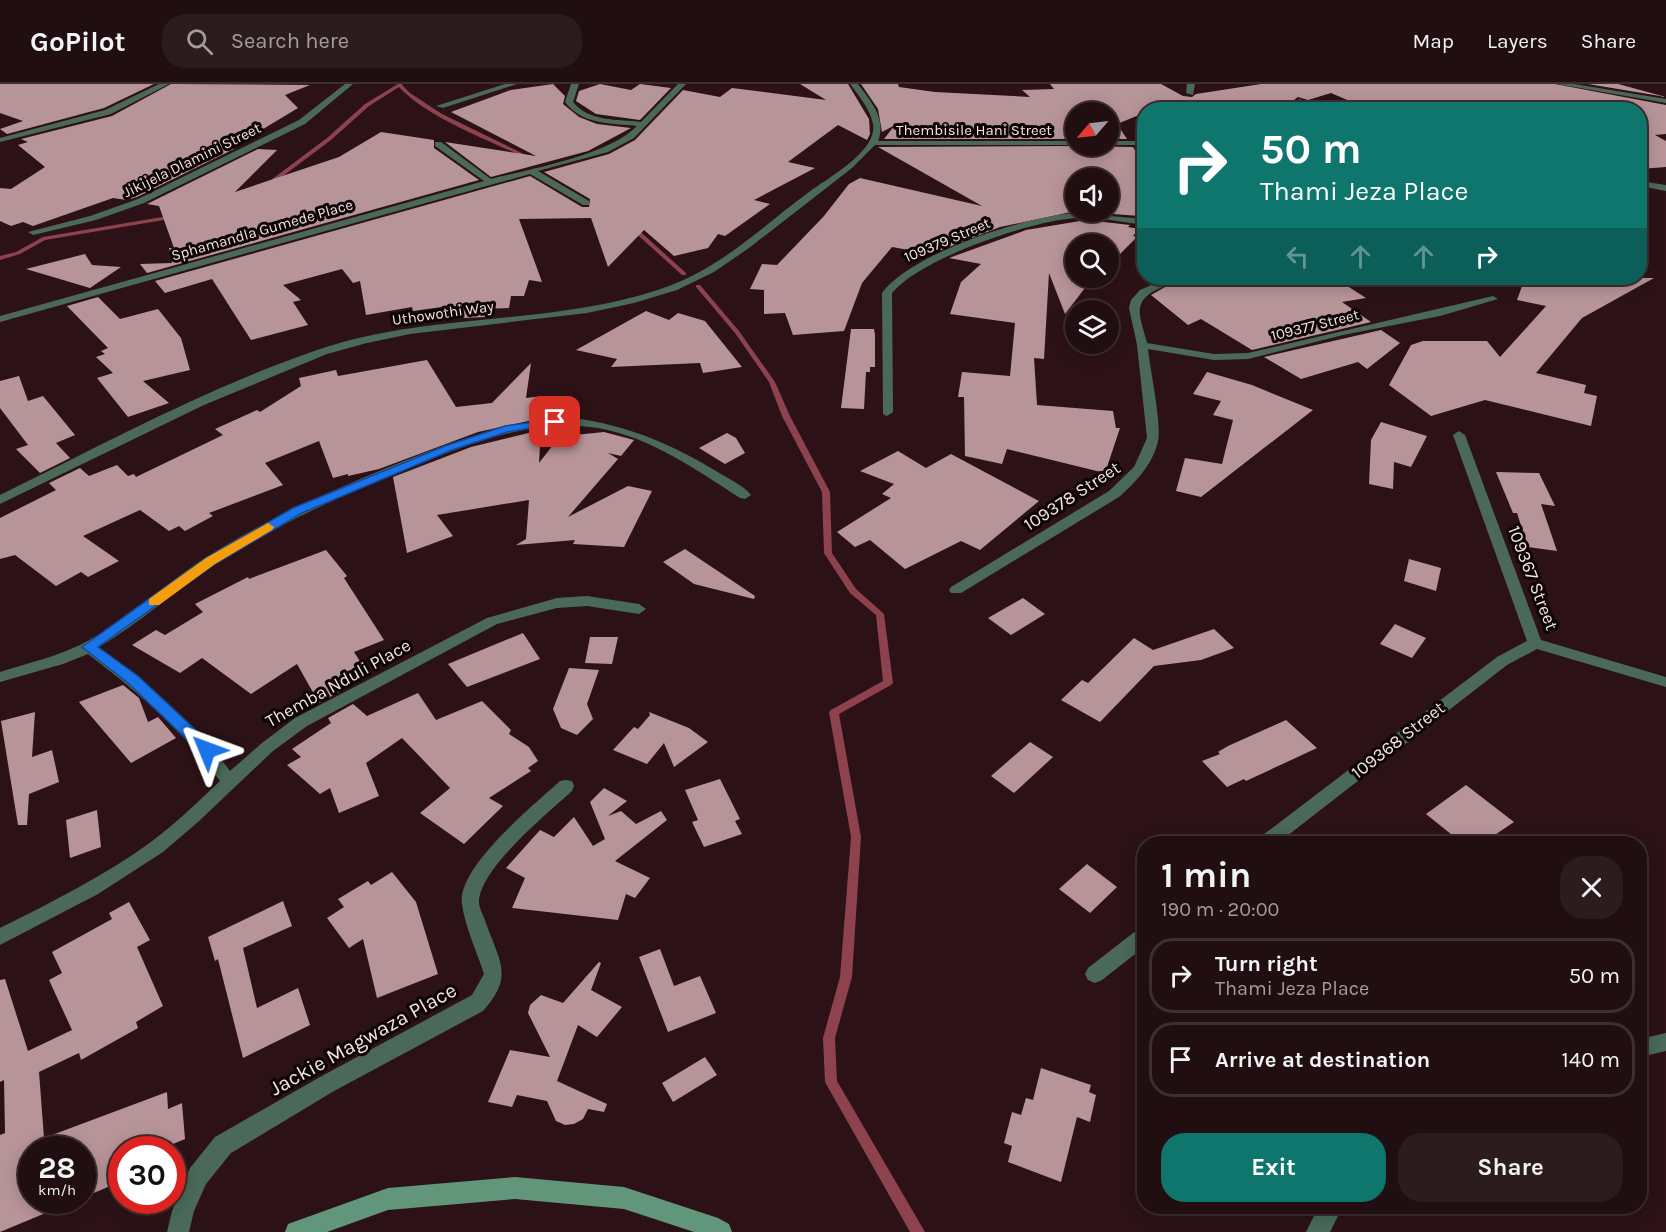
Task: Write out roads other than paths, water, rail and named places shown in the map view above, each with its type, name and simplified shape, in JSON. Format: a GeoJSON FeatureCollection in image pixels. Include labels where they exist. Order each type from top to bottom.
{"type":"FeatureCollection","features":[{"type":"Feature","properties":{"kind":"street"},"geometry":{"type":"LineString","coordinates":[[0,140],[108,112],[165,84]]}},
{"type":"Feature","properties":{"kind":"street","name":"Jikijela Dlamini Street"},"geometry":{"type":"LineString","coordinates":[[33,232],[93,218],[141,201],[302,122],[349,84]]}},
{"type":"Feature","properties":{"kind":"street"},"geometry":{"type":"LineString","coordinates":[[441,106],[513,84]]}},
{"type":"Feature","properties":{"kind":"street"},"geometry":{"type":"LineString","coordinates":[[575,84],[569,102],[578,112],[603,120],[641,124]]}},
{"type":"Feature","properties":{"kind":"street","name":"Sphamandla Gumede Place"},"geometry":{"type":"LineString","coordinates":[[0,319],[605,150],[631,136],[682,84]]}},
{"type":"Feature","properties":{"kind":"street"},"geometry":{"type":"LineString","coordinates":[[854,84],[873,113],[878,133],[873,143]]}},
{"type":"Feature","properties":{"kind":"street"},"geometry":{"type":"LineString","coordinates":[[1561,84],[1666,101]]}},
{"type":"Feature","properties":{"kind":"street","name":"Thembisile Hani Street"},"geometry":{"type":"LineString","coordinates":[[873,143],[1065,143]]}},
{"type":"Feature","properties":{"kind":"street","name":"Uthowothi Way"},"geometry":{"type":"LineString","coordinates":[[0,500],[209,398],[325,351],[406,332],[573,311],[624,302],[672,288],[693,279],[736,253],[836,177],[873,143]]}},
{"type":"Feature","properties":{"kind":"street"},"geometry":{"type":"LineString","coordinates":[[1119,143],[1137,143]]}},
{"type":"Feature","properties":{"kind":"street"},"geometry":{"type":"LineString","coordinates":[[438,144],[490,182]]}},
{"type":"Feature","properties":{"kind":"street"},"geometry":{"type":"LineString","coordinates":[[532,171],[586,203]]}},
{"type":"Feature","properties":{"kind":"street"},"geometry":{"type":"LineString","coordinates":[[1647,185],[1666,188]]}},
{"type":"Feature","properties":{"kind":"street","name":"109379 Street"},"geometry":{"type":"LineString","coordinates":[[887,412],[887,293],[890,285],[899,277],[966,247],[1040,221],[1091,215],[1137,221]]}},
{"type":"Feature","properties":{"kind":"street","name":"109378 Street"},"geometry":{"type":"LineString","coordinates":[[956,590],[1114,494],[1135,477],[1150,452],[1154,438],[1142,345],[1134,316],[1136,300],[1144,292],[1159,285]]}},
{"type":"Feature","properties":{"kind":"street","name":"109377 Street"},"geometry":{"type":"LineString","coordinates":[[1142,345],[1214,357],[1248,356],[1328,335],[1440,313],[1493,299]]}},
{"type":"Feature","properties":{"kind":"street"},"geometry":{"type":"LineString","coordinates":[[0,677],[89,647],[211,561],[282,519],[318,501],[448,448],[505,429],[555,422],[598,424],[659,444],[707,470],[745,495]]}},
{"type":"Feature","properties":{"kind":"street","name":"109367 Street"},"geometry":{"type":"LineString","coordinates":[[1459,435],[1535,643],[1666,682]]}},
{"type":"Feature","properties":{"kind":"street","name":"Themba Nduli Place"},"geometry":{"type":"LineString","coordinates":[[0,937],[105,883],[136,863],[177,830],[274,739],[301,722],[492,621],[557,603],[587,601],[639,609]]}},
{"type":"Feature","properties":{"kind":"street","name":"109368 Street"},"geometry":{"type":"LineString","coordinates":[[1274,836],[1477,680],[1535,643]]}},
{"type":"Feature","properties":{"kind":"street"},"geometry":{"type":"LineString","coordinates":[[89,647],[142,687],[207,750],[229,781]]}},
{"type":"Feature","properties":{"kind":"street","name":"Jackie Magwaza Place"},"geometry":{"type":"LineString","coordinates":[[178,1232],[198,1176],[224,1145],[327,1084],[476,1005],[486,994],[494,974],[470,903],[471,893],[489,861],[566,786]]}},
{"type":"Feature","properties":{"kind":"street"},"geometry":{"type":"LineString","coordinates":[[1095,975],[1137,942]]}},
{"type":"Feature","properties":{"kind":"street"},"geometry":{"type":"LineString","coordinates":[[1647,1046],[1666,1042]]}},
{"type":"Feature","properties":{"kind":"street"},"geometry":{"type":"LineString","coordinates":[[296,1232],[388,1199],[515,1188],[624,1198],[721,1232]]}},
{"type":"Feature","properties":{"kind":"street"},"geometry":{"type":"LineString","coordinates":[[1317,1232],[1327,1214]]}},
{"type":"Feature","properties":{"kind":"waterway"},"geometry":{"type":"LineString","coordinates":[[269,184],[329,139],[367,105],[401,84]]}},
{"type":"Feature","properties":{"kind":"waterway"},"geometry":{"type":"LineString","coordinates":[[400,85],[409,94],[441,115],[532,159]]}},
{"type":"Feature","properties":{"kind":"waterway"},"geometry":{"type":"LineString","coordinates":[[0,258],[18,253],[43,239],[174,217]]}},
{"type":"Feature","properties":{"kind":"waterway"},"geometry":{"type":"LineString","coordinates":[[632,227],[684,274]]}},
{"type":"Feature","properties":{"kind":"waterway"},"geometry":{"type":"LineString","coordinates":[[698,286],[737,332],[772,382],[786,416],[826,492],[828,553],[853,591],[880,614],[888,683],[834,712],[856,837],[846,977],[829,1038],[831,1082],[918,1232]]}}]}
